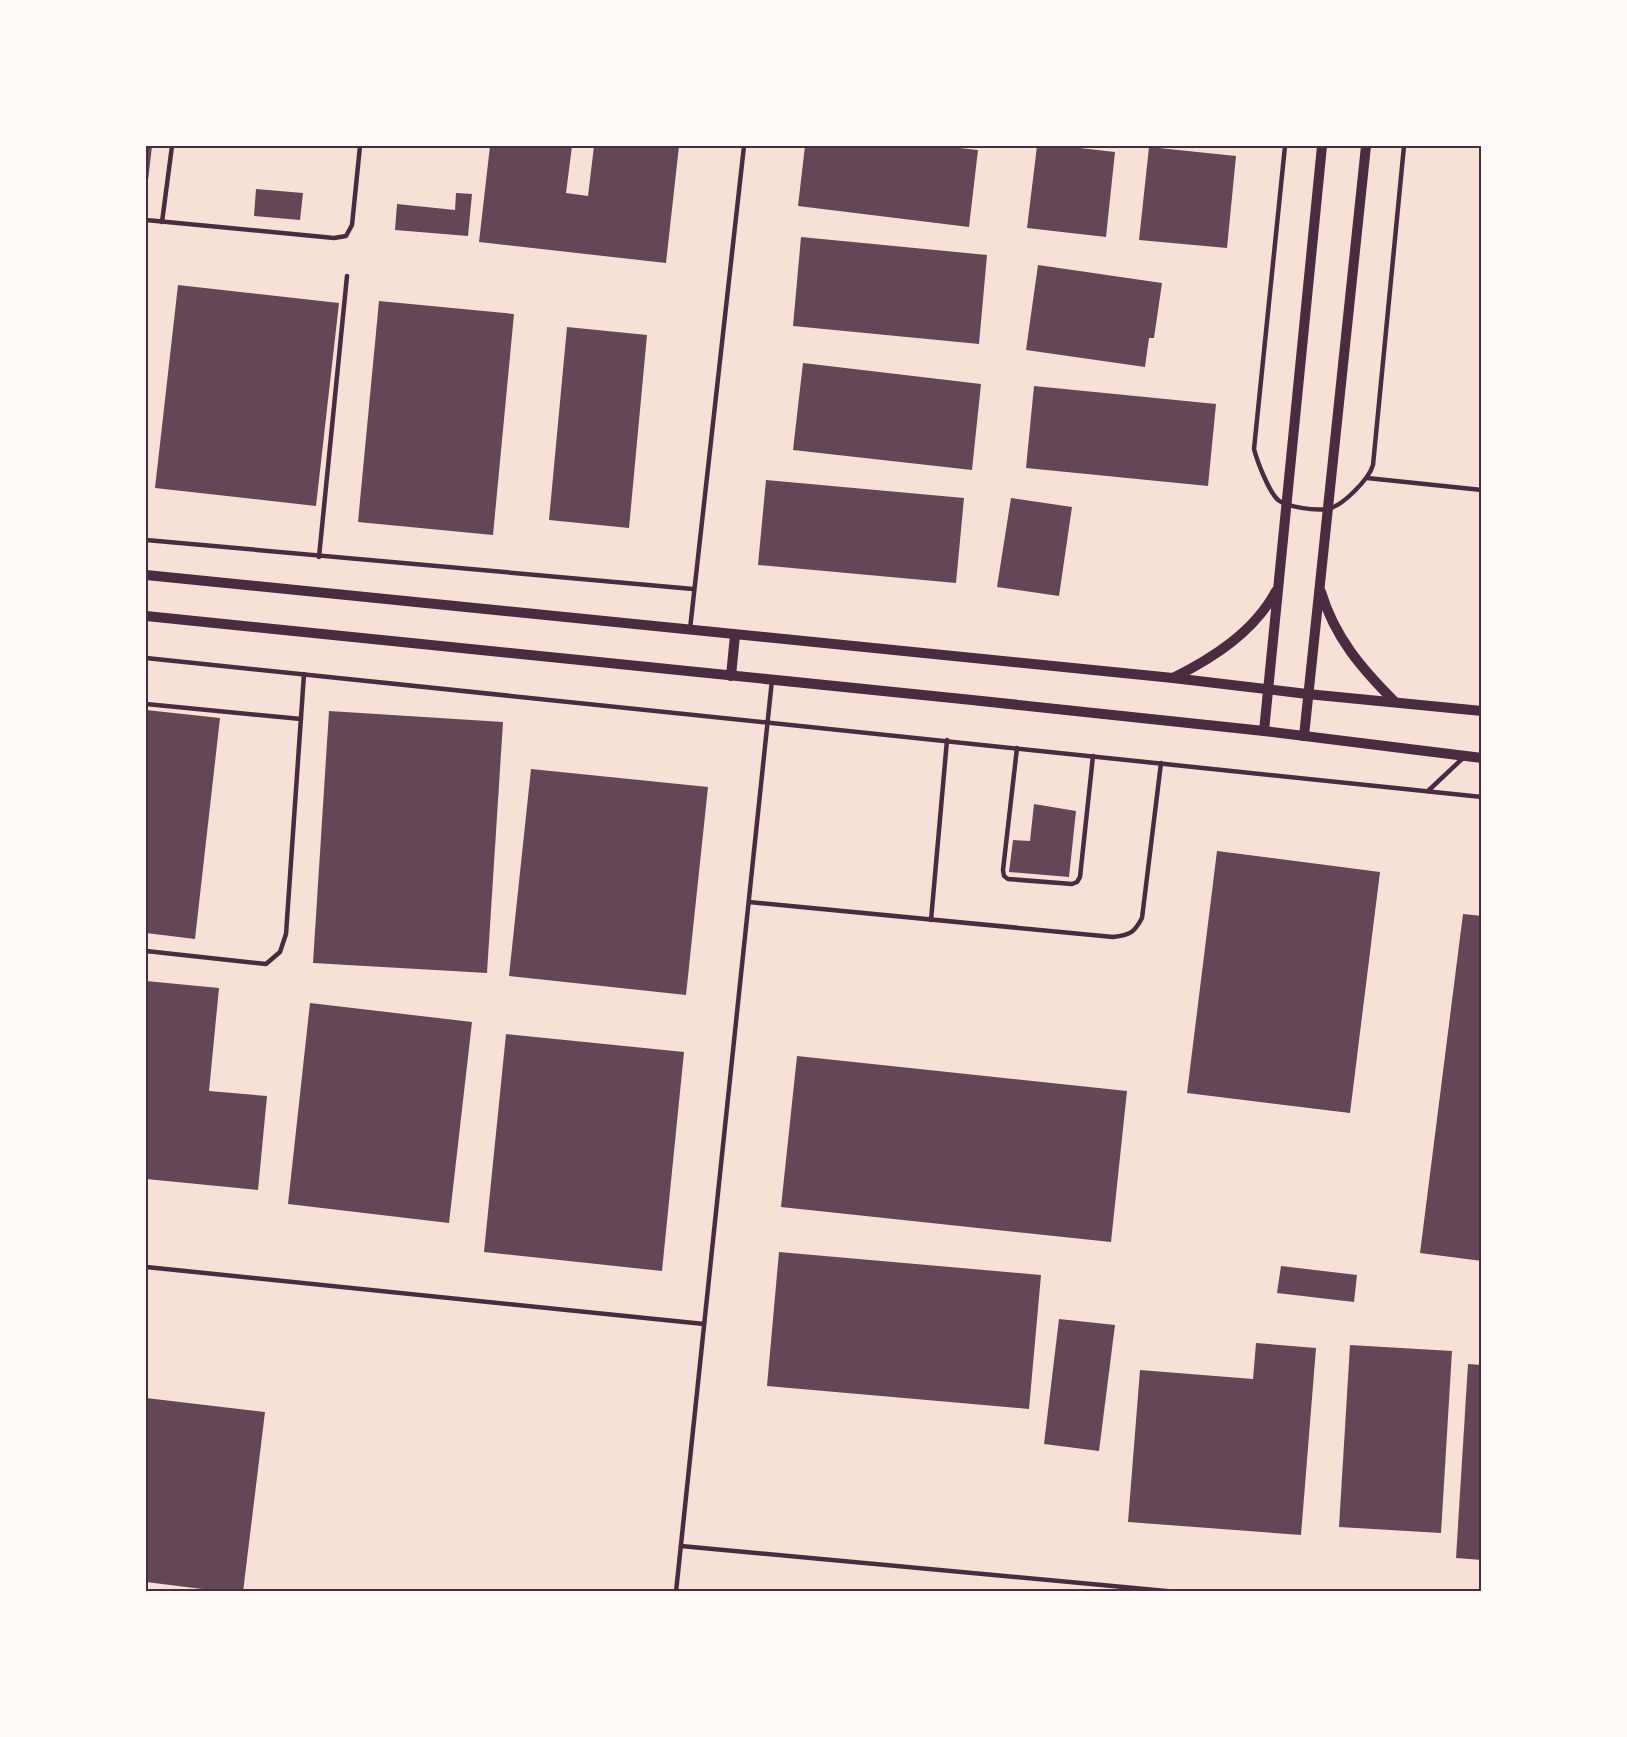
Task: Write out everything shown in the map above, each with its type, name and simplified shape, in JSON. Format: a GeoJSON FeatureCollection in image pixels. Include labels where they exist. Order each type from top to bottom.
{"type":"FeatureCollection","features":[{"type":"Feature","properties":{"kind":"street"},"geometry":{"type":"LineString","coordinates":[[1264,731],[1322,146]]}},
{"type":"Feature","properties":{"kind":"street"},"geometry":{"type":"LineString","coordinates":[[1304,736],[1366,146]]}},
{"type":"Feature","properties":{"kind":"street"},"geometry":{"type":"LineString","coordinates":[[146,575],[1482,711]]}},
{"type":"Feature","properties":{"kind":"street"},"geometry":{"type":"LineString","coordinates":[[1173,678],[1213,656],[1247,628],[1269,603],[1279,584]]}},
{"type":"Feature","properties":{"kind":"street"},"geometry":{"type":"LineString","coordinates":[[1320,589],[1328,616],[1337,633],[1359,664],[1395,702]]}},
{"type":"Feature","properties":{"kind":"street"},"geometry":{"type":"LineString","coordinates":[[146,616],[1264,731],[1482,758]]}},
{"type":"Feature","properties":{"kind":"street"},"geometry":{"type":"LineString","coordinates":[[731,675],[735,635]]}},
{"type":"Feature","properties":{"kind":"lane"},"geometry":{"type":"LineString","coordinates":[[162,222],[172,146]]}},
{"type":"Feature","properties":{"kind":"lane"},"geometry":{"type":"LineString","coordinates":[[146,220],[333,238],[346,236],[352,225],[360,146]]}},
{"type":"Feature","properties":{"kind":"lane"},"geometry":{"type":"LineString","coordinates":[[690,631],[744,146]]}},
{"type":"Feature","properties":{"kind":"lane"},"geometry":{"type":"LineString","coordinates":[[1285,146],[1254,441],[1257,459],[1275,498],[1286,506],[1329,509],[1341,502],[1367,478],[1373,465],[1404,146]]}},
{"type":"Feature","properties":{"kind":"lane"},"geometry":{"type":"LineString","coordinates":[[319,557],[347,276]]}},
{"type":"Feature","properties":{"kind":"lane"},"geometry":{"type":"LineString","coordinates":[[1367,478],[1482,490]]}},
{"type":"Feature","properties":{"kind":"lane"},"geometry":{"type":"LineString","coordinates":[[146,540],[693,589]]}},
{"type":"Feature","properties":{"kind":"lane"},"geometry":{"type":"LineString","coordinates":[[146,658],[1482,796]]}},
{"type":"Feature","properties":{"kind":"lane"},"geometry":{"type":"LineString","coordinates":[[146,951],[266,964],[280,952],[285,934],[304,674]]}},
{"type":"Feature","properties":{"kind":"lane"},"geometry":{"type":"LineString","coordinates":[[676,1592],[772,680]]}},
{"type":"Feature","properties":{"kind":"lane"},"geometry":{"type":"LineString","coordinates":[[146,704],[301,719]]}},
{"type":"Feature","properties":{"kind":"lane"},"geometry":{"type":"LineString","coordinates":[[931,920],[947,740]]}},
{"type":"Feature","properties":{"kind":"lane"},"geometry":{"type":"LineString","coordinates":[[1017,748],[1003,870],[1004,876],[1008,879],[1072,884],[1080,878],[1093,756]]}},
{"type":"Feature","properties":{"kind":"lane"},"geometry":{"type":"LineString","coordinates":[[1428,791],[1465,756]]}},
{"type":"Feature","properties":{"kind":"lane"},"geometry":{"type":"LineString","coordinates":[[749,902],[1113,938],[1128,935],[1137,927],[1142,918],[1161,763]]}},
{"type":"Feature","properties":{"kind":"lane"},"geometry":{"type":"LineString","coordinates":[[146,1267],[704,1324]]}},
{"type":"Feature","properties":{"kind":"lane"},"geometry":{"type":"LineString","coordinates":[[681,1546],[1177,1592]]}},
{"type":"Feature","properties":{"kind":"building"},"geometry":{"type":"Polygon","coordinates":[[[146,146],[152,146],[147,189],[146,189],[146,146]]]}},
{"type":"Feature","properties":{"kind":"building"},"geometry":{"type":"Polygon","coordinates":[[[490,146],[572,146],[566,193],[588,196],[594,146],[679,146],[666,263],[479,242],[490,146]]]}},
{"type":"Feature","properties":{"kind":"building"},"geometry":{"type":"Polygon","coordinates":[[[805,146],[941,146],[978,150],[969,227],[798,206],[805,146]]]}},
{"type":"Feature","properties":{"kind":"building"},"geometry":{"type":"Polygon","coordinates":[[[1037,146],[1062,146],[1115,152],[1106,237],[1027,228],[1037,146]]]}},
{"type":"Feature","properties":{"kind":"building"},"geometry":{"type":"Polygon","coordinates":[[[1149,147],[1236,156],[1227,248],[1139,240],[1149,147]]]}},
{"type":"Feature","properties":{"kind":"building"},"geometry":{"type":"Polygon","coordinates":[[[256,189],[303,193],[300,220],[254,216],[256,189]]]}},
{"type":"Feature","properties":{"kind":"building"},"geometry":{"type":"Polygon","coordinates":[[[456,193],[472,194],[468,236],[395,230],[397,204],[455,210],[456,193]]]}},
{"type":"Feature","properties":{"kind":"building"},"geometry":{"type":"Polygon","coordinates":[[[801,237],[987,255],[979,344],[793,326],[801,237]]]}},
{"type":"Feature","properties":{"kind":"building"},"geometry":{"type":"Polygon","coordinates":[[[1038,265],[1162,283],[1154,338],[1149,338],[1145,367],[1026,350],[1038,265]]]}},
{"type":"Feature","properties":{"kind":"building"},"geometry":{"type":"Polygon","coordinates":[[[178,285],[339,303],[316,506],[155,488],[178,285]]]}},
{"type":"Feature","properties":{"kind":"building"},"geometry":{"type":"Polygon","coordinates":[[[379,301],[514,314],[493,535],[358,522],[379,301]]]}},
{"type":"Feature","properties":{"kind":"building"},"geometry":{"type":"Polygon","coordinates":[[[567,327],[647,335],[629,528],[549,520],[567,327]]]}},
{"type":"Feature","properties":{"kind":"building"},"geometry":{"type":"Polygon","coordinates":[[[803,363],[981,384],[972,470],[793,450],[803,363]]]}},
{"type":"Feature","properties":{"kind":"building"},"geometry":{"type":"Polygon","coordinates":[[[1034,386],[1216,404],[1208,486],[1026,468],[1034,386]]]}},
{"type":"Feature","properties":{"kind":"building"},"geometry":{"type":"Polygon","coordinates":[[[766,480],[964,498],[956,583],[758,565],[766,480]]]}},
{"type":"Feature","properties":{"kind":"building"},"geometry":{"type":"Polygon","coordinates":[[[1011,498],[1072,507],[1059,596],[997,587],[1011,498]]]}},
{"type":"Feature","properties":{"kind":"building"},"geometry":{"type":"Polygon","coordinates":[[[146,710],[220,718],[195,939],[146,933],[146,710]]]}},
{"type":"Feature","properties":{"kind":"building"},"geometry":{"type":"Polygon","coordinates":[[[329,711],[503,722],[487,973],[313,963],[329,711]]]}},
{"type":"Feature","properties":{"kind":"building"},"geometry":{"type":"Polygon","coordinates":[[[531,769],[708,787],[686,995],[509,976],[531,769]]]}},
{"type":"Feature","properties":{"kind":"building"},"geometry":{"type":"Polygon","coordinates":[[[1034,804],[1076,811],[1069,877],[1009,872],[1013,840],[1030,841],[1034,804]]]}},
{"type":"Feature","properties":{"kind":"building"},"geometry":{"type":"Polygon","coordinates":[[[1217,851],[1380,872],[1350,1113],[1187,1093],[1217,851]]]}},
{"type":"Feature","properties":{"kind":"building"},"geometry":{"type":"Polygon","coordinates":[[[1463,914],[1482,916],[1482,1261],[1420,1253],[1463,914]]]}},
{"type":"Feature","properties":{"kind":"building"},"geometry":{"type":"Polygon","coordinates":[[[146,981],[219,988],[209,1091],[267,1096],[258,1190],[146,1179],[146,981]]]}},
{"type":"Feature","properties":{"kind":"building"},"geometry":{"type":"Polygon","coordinates":[[[310,1003],[472,1022],[449,1223],[288,1204],[310,1003]]]}},
{"type":"Feature","properties":{"kind":"building"},"geometry":{"type":"Polygon","coordinates":[[[506,1034],[684,1052],[662,1271],[484,1252],[506,1034]]]}},
{"type":"Feature","properties":{"kind":"building"},"geometry":{"type":"Polygon","coordinates":[[[797,1056],[1127,1091],[1111,1242],[781,1207],[797,1056]]]}},
{"type":"Feature","properties":{"kind":"building"},"geometry":{"type":"Polygon","coordinates":[[[779,1252],[1041,1275],[1029,1409],[767,1386],[779,1252]]]}},
{"type":"Feature","properties":{"kind":"building"},"geometry":{"type":"Polygon","coordinates":[[[1281,1266],[1357,1275],[1354,1302],[1277,1293],[1281,1266]]]}},
{"type":"Feature","properties":{"kind":"building"},"geometry":{"type":"Polygon","coordinates":[[[1059,1319],[1115,1325],[1099,1451],[1044,1444],[1059,1319]]]}},
{"type":"Feature","properties":{"kind":"building"},"geometry":{"type":"Polygon","coordinates":[[[1256,1343],[1316,1348],[1301,1535],[1128,1522],[1140,1370],[1253,1379],[1256,1343]]]}},
{"type":"Feature","properties":{"kind":"building"},"geometry":{"type":"Polygon","coordinates":[[[1350,1345],[1452,1351],[1441,1533],[1339,1527],[1350,1345]]]}},
{"type":"Feature","properties":{"kind":"building"},"geometry":{"type":"Polygon","coordinates":[[[1468,1364],[1482,1365],[1482,1560],[1456,1558],[1468,1364]]]}},
{"type":"Feature","properties":{"kind":"building"},"geometry":{"type":"Polygon","coordinates":[[[146,1398],[265,1412],[243,1592],[146,1582],[146,1398]]]}}]}
